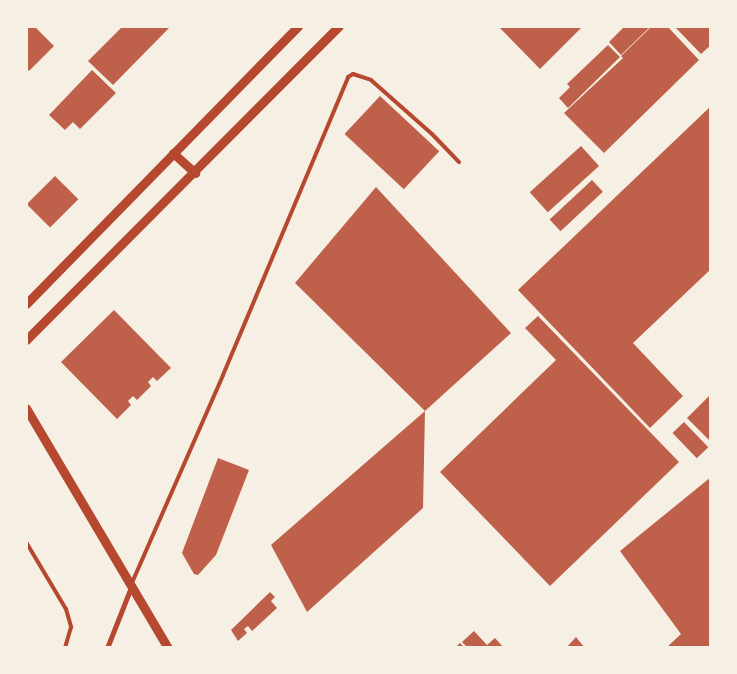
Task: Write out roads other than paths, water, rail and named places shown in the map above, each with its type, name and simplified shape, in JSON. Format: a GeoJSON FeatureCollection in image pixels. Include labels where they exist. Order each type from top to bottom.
{"type":"FeatureCollection","features":[{"type":"Feature","properties":{"kind":"street"},"geometry":{"type":"LineString","coordinates":[[26,304],[298,26]]}},
{"type":"Feature","properties":{"kind":"street"},"geometry":{"type":"LineString","coordinates":[[26,340],[195,173],[339,26]]}},
{"type":"Feature","properties":{"kind":"street"},"geometry":{"type":"LineString","coordinates":[[173,153],[195,173]]}},
{"type":"Feature","properties":{"kind":"street"},"geometry":{"type":"LineString","coordinates":[[26,408],[168,648]]}},
{"type":"Feature","properties":{"kind":"street"},"geometry":{"type":"LineString","coordinates":[[107,648],[131,587]]}},
{"type":"Feature","properties":{"kind":"lane"},"geometry":{"type":"LineString","coordinates":[[131,587],[348,78],[353,74],[371,80],[432,134],[459,162]]}},
{"type":"Feature","properties":{"kind":"lane"},"geometry":{"type":"LineString","coordinates":[[26,542],[66,609],[71,627],[65,648]]}}]}
